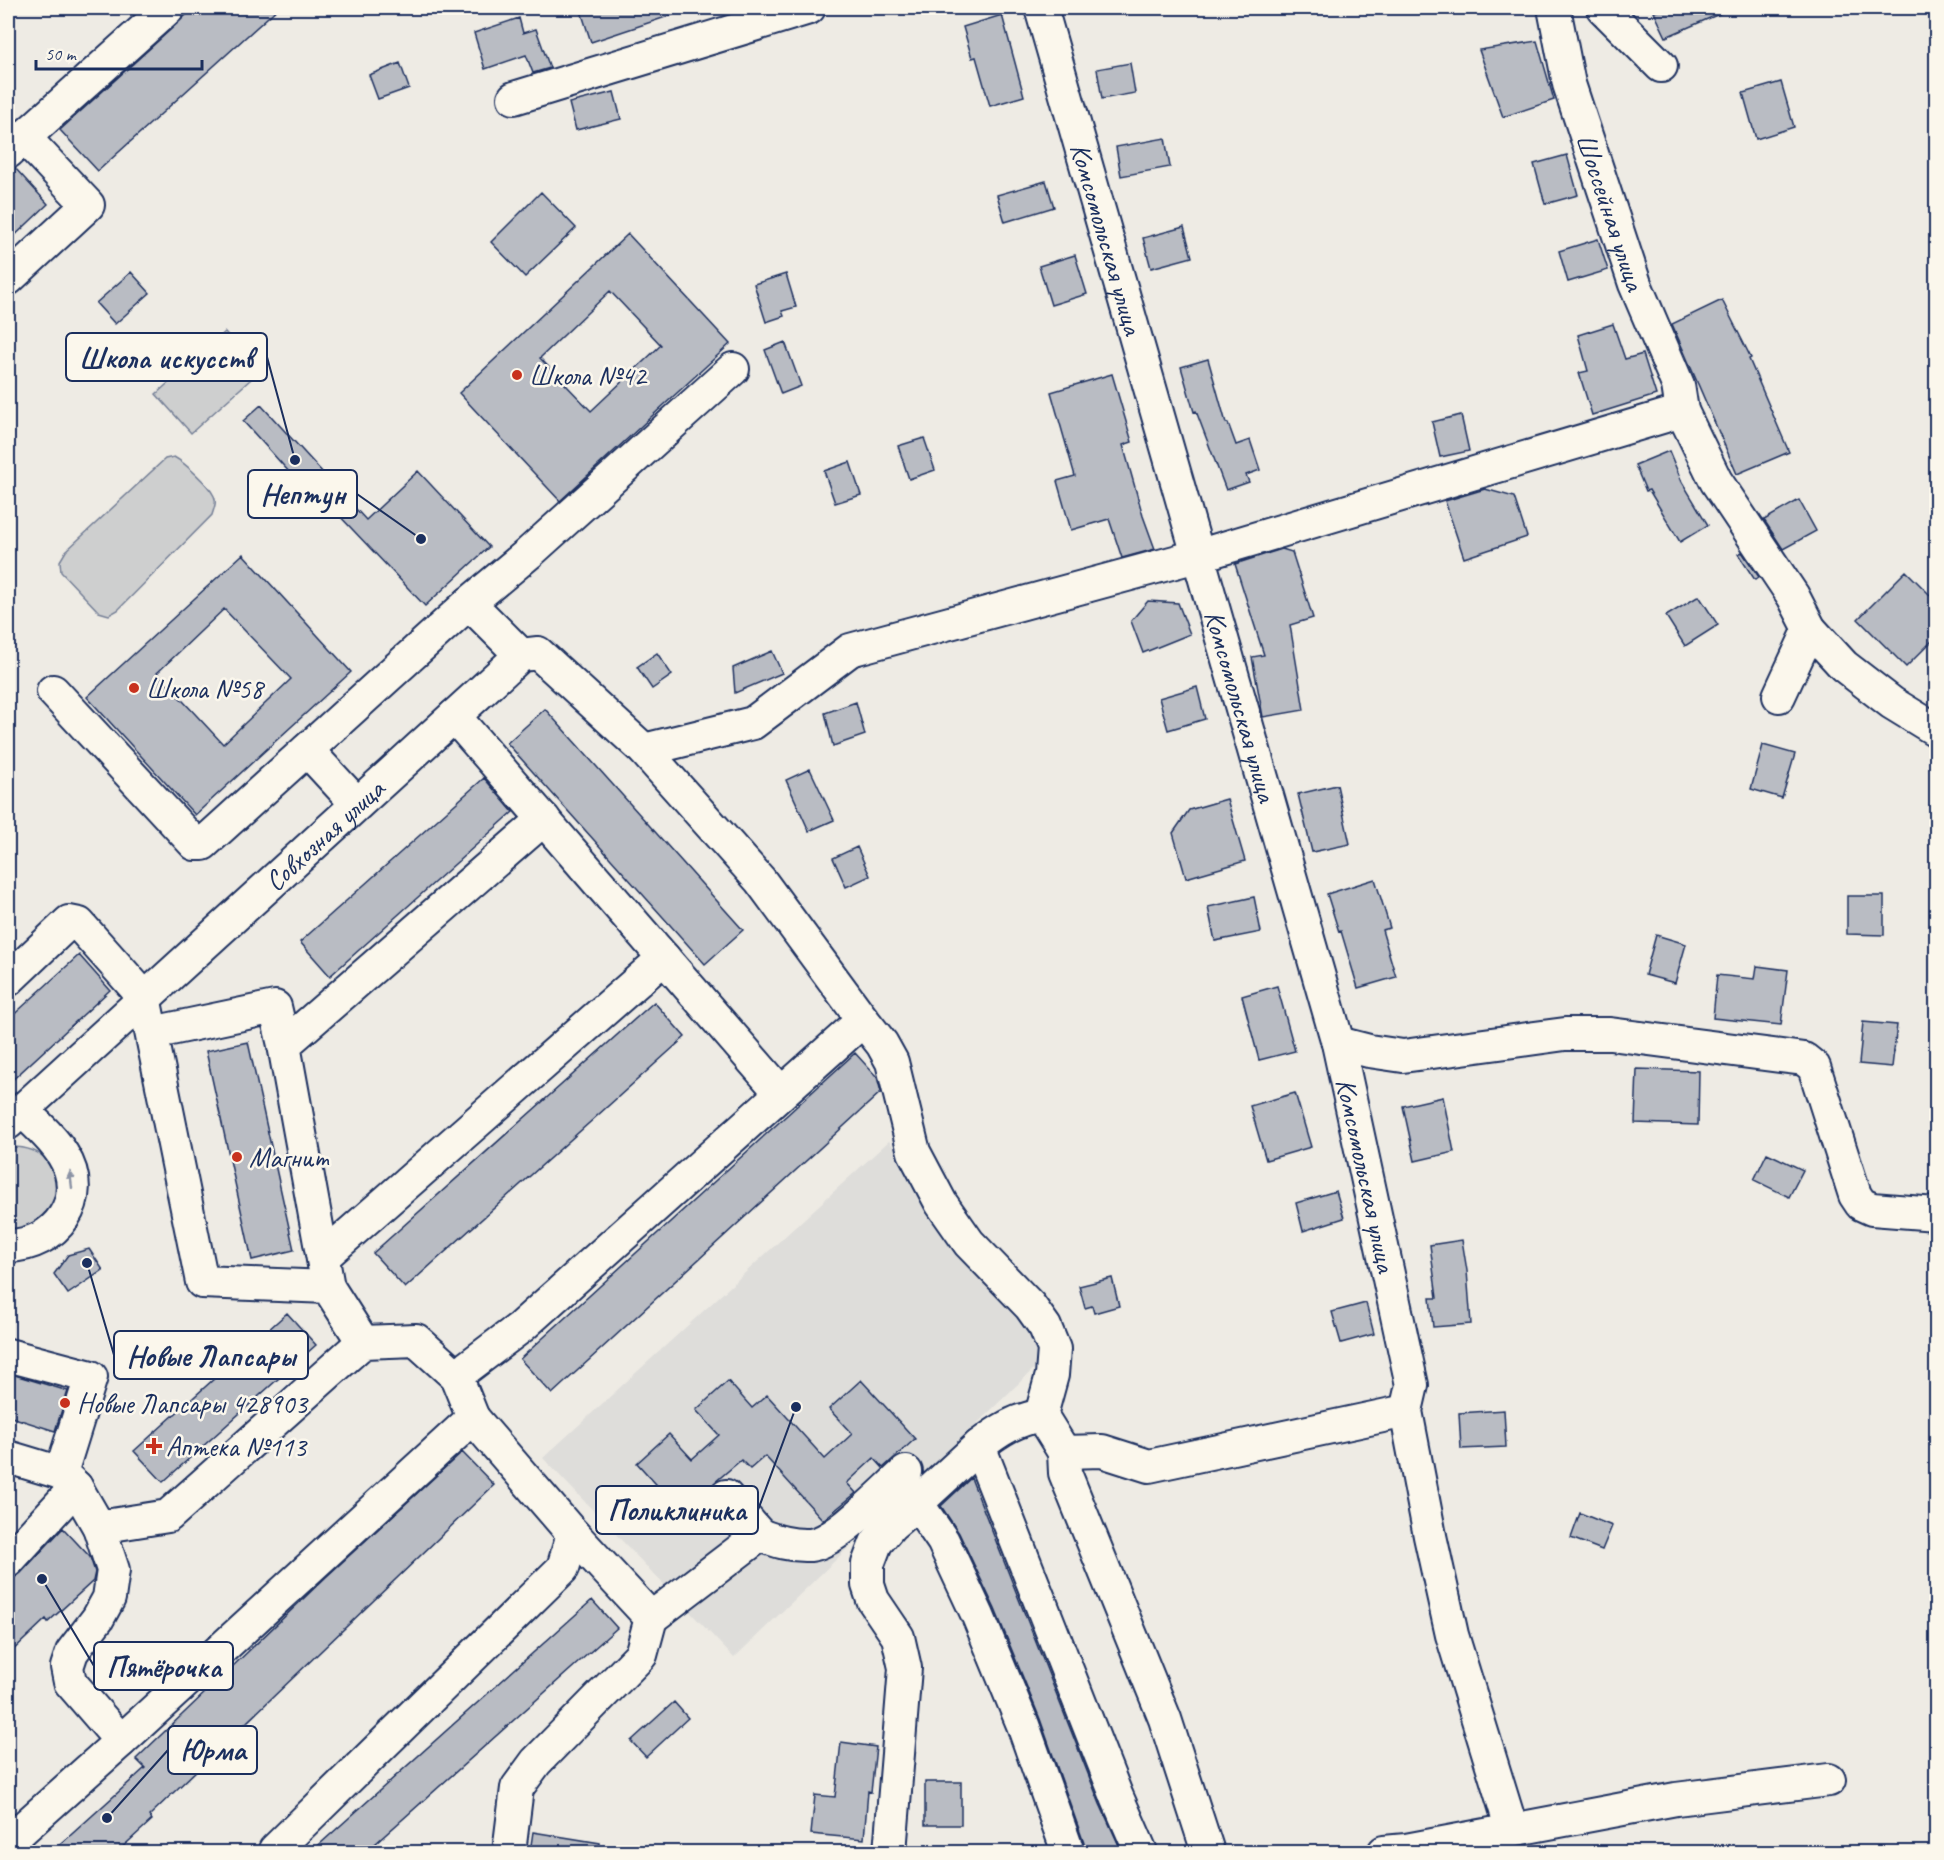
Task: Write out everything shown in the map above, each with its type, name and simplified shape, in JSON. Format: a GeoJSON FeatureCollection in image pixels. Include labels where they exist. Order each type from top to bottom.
{"type":"FeatureCollection","features":[{"type":"Feature","properties":{"kind":"street"},"geometry":{"type":"LineString","coordinates":[[8,279],[88,205],[16,144],[168,8]]}},
{"type":"Feature","properties":{"kind":"street"},"geometry":{"type":"LineString","coordinates":[[514,98],[809,8]]}},
{"type":"Feature","properties":{"kind":"street","name":"Комсомольская улица"},"geometry":{"type":"LineString","coordinates":[[1041,8],[1338,1043],[1412,1385],[1406,1411]]}},
{"type":"Feature","properties":{"kind":"street","name":"Шоссейная улица"},"geometry":{"type":"LineString","coordinates":[[1554,8],[1569,84],[1635,284],[1678,385],[1682,411],[1716,481],[1793,596],[1810,629],[1844,666],[1892,703],[1936,730]]}},
{"type":"Feature","properties":{"kind":"street"},"geometry":{"type":"LineString","coordinates":[[1603,8],[1660,66]]}},
{"type":"Feature","properties":{"kind":"street"},"geometry":{"type":"LineString","coordinates":[[53,691],[195,844],[203,844],[733,369]]}},
{"type":"Feature","properties":{"kind":"street"},"geometry":{"type":"LineString","coordinates":[[644,750],[753,723],[850,650],[1197,556],[1682,411]]}},
{"type":"Feature","properties":{"kind":"street"},"geometry":{"type":"LineString","coordinates":[[470,603],[521,655],[538,653],[644,750],[760,880],[882,1044],[892,1062],[914,1152],[942,1203],[969,1243],[1030,1306],[1045,1328],[1053,1349],[1053,1366],[1041,1415],[1064,1452],[1065,1473],[1166,1719],[1208,1852]]}},
{"type":"Feature","properties":{"kind":"street"},"geometry":{"type":"LineString","coordinates":[[1779,696],[1810,629]]}},
{"type":"Feature","properties":{"kind":"street","name":"Совхозная улица"},"geometry":{"type":"LineString","coordinates":[[15,1116],[521,655]]}},
{"type":"Feature","properties":{"kind":"street"},"geometry":{"type":"LineString","coordinates":[[453,716],[781,1093]]}},
{"type":"Feature","properties":{"kind":"street"},"geometry":{"type":"LineString","coordinates":[[307,750],[357,804]]}},
{"type":"Feature","properties":{"kind":"street"},"geometry":{"type":"LineString","coordinates":[[284,1045],[544,819]]}},
{"type":"Feature","properties":{"kind":"street"},"geometry":{"type":"LineString","coordinates":[[8,980],[69,922],[80,924],[144,997],[202,1282],[325,1272],[664,958]]}},
{"type":"Feature","properties":{"kind":"street"},"geometry":{"type":"LineString","coordinates":[[152,1033],[275,1007],[325,1272],[363,1342]]}},
{"type":"Feature","properties":{"kind":"street"},"geometry":{"type":"LineString","coordinates":[[456,1376],[521,1327],[863,1020]]}},
{"type":"Feature","properties":{"kind":"street"},"geometry":{"type":"LineString","coordinates":[[1338,1043],[1403,1056],[1565,1035],[1610,1034],[1804,1059],[1814,1067],[1855,1195],[1861,1204],[1872,1209],[1936,1214]]}},
{"type":"Feature","properties":{"kind":"street"},"geometry":{"type":"LineString","coordinates":[[8,1246],[29,1244],[51,1232],[65,1216],[72,1195],[71,1173],[64,1156],[15,1116]]}},
{"type":"Feature","properties":{"kind":"street"},"geometry":{"type":"LineString","coordinates":[[99,1527],[168,1516],[363,1342],[417,1340],[456,1376],[473,1418],[573,1534],[651,1618]]}},
{"type":"Feature","properties":{"kind":"street"},"geometry":{"type":"LineString","coordinates":[[8,1355],[91,1377],[69,1480],[8,1561]]}},
{"type":"Feature","properties":{"kind":"street"},"geometry":{"type":"LineString","coordinates":[[1064,1452],[1102,1451],[1149,1466],[1406,1411],[1452,1635],[1512,1830]]}},
{"type":"Feature","properties":{"kind":"street"},"geometry":{"type":"LineString","coordinates":[[890,1852],[905,1668],[898,1637],[873,1600],[867,1585],[868,1564],[876,1543],[891,1525],[979,1446],[1018,1420],[1041,1415]]}},
{"type":"Feature","properties":{"kind":"street"},"geometry":{"type":"LineString","coordinates":[[8,1842],[473,1418]]}},
{"type":"Feature","properties":{"kind":"street"},"geometry":{"type":"LineString","coordinates":[[979,1446],[1141,1852]]}},
{"type":"Feature","properties":{"kind":"street"},"geometry":{"type":"LineString","coordinates":[[8,1457],[69,1480],[99,1527],[113,1569],[109,1598],[98,1618],[72,1652],[67,1666],[70,1682],[121,1741]]}},
{"type":"Feature","properties":{"kind":"street"},"geometry":{"type":"LineString","coordinates":[[726,1496],[760,1535],[782,1544],[812,1545],[833,1536],[906,1472]]}},
{"type":"Feature","properties":{"kind":"street"},"geometry":{"type":"LineString","coordinates":[[917,1503],[943,1542],[978,1616],[1023,1725],[1068,1852]]}},
{"type":"Feature","properties":{"kind":"street"},"geometry":{"type":"LineString","coordinates":[[275,1850],[562,1568],[573,1534]]}},
{"type":"Feature","properties":{"kind":"street"},"geometry":{"type":"LineString","coordinates":[[510,1846],[517,1788],[536,1761],[641,1655],[651,1618],[760,1535]]}},
{"type":"Feature","properties":{"kind":"street"},"geometry":{"type":"LineString","coordinates":[[1399,1852],[1676,1799],[1829,1780]]}},
{"type":"Feature","properties":{"kind":"shaded area"},"geometry":{"type":"Polygon","coordinates":[[[225,332],[260,371],[191,433],[156,394],[225,332]]]}},
{"type":"Feature","properties":{"kind":"shaded area"},"geometry":{"type":"Polygon","coordinates":[[[174,457],[211,491],[215,501],[212,515],[118,610],[109,615],[99,612],[61,572],[60,561],[66,551],[165,459],[174,457]]]}},
{"type":"Feature","properties":{"kind":"shaded area"},"geometry":{"type":"Polygon","coordinates":[[[889,1141],[1047,1356],[734,1658],[543,1458],[889,1141]]]}},
{"type":"Feature","properties":{"kind":"shaded area"},"geometry":{"type":"Polygon","coordinates":[[[8,1147],[32,1150],[47,1160],[55,1174],[56,1191],[52,1207],[42,1220],[27,1228],[8,1228],[8,1147]]]}},
{"type":"Feature","properties":{"kind":"building"},"geometry":{"type":"Polygon","coordinates":[[[193,8],[278,8],[98,171],[60,130],[193,8]]]}},
{"type":"Feature","properties":{"kind":"building"},"geometry":{"type":"Polygon","coordinates":[[[580,8],[684,8],[684,11],[591,42],[580,8]]]}},
{"type":"Feature","properties":{"kind":"building"},"geometry":{"type":"Polygon","coordinates":[[[1665,8],[1733,8],[1666,37],[1654,12],[1665,8]]]}},
{"type":"Feature","properties":{"kind":"building"},"geometry":{"type":"Polygon","coordinates":[[[1002,15],[1024,96],[990,106],[976,57],[972,58],[963,27],[1002,15]]]}},
{"type":"Feature","properties":{"kind":"building"},"geometry":{"type":"Polygon","coordinates":[[[519,18],[523,33],[536,29],[550,68],[533,73],[526,55],[485,69],[474,33],[519,18]]]}},
{"type":"Feature","properties":{"kind":"building"},"geometry":{"type":"Polygon","coordinates":[[[1537,41],[1554,100],[1503,117],[1479,50],[1537,41]]]}},
{"type":"Feature","properties":{"kind":"building"},"geometry":{"type":"Polygon","coordinates":[[[400,63],[409,88],[378,99],[369,75],[400,63]]]}},
{"type":"Feature","properties":{"kind":"building"},"geometry":{"type":"Polygon","coordinates":[[[1130,63],[1135,93],[1102,99],[1097,69],[1130,63]]]}},
{"type":"Feature","properties":{"kind":"building"},"geometry":{"type":"Polygon","coordinates":[[[1781,82],[1794,127],[1756,139],[1743,93],[1781,82]]]}},
{"type":"Feature","properties":{"kind":"building"},"geometry":{"type":"Polygon","coordinates":[[[614,92],[621,119],[576,130],[569,103],[614,92]]]}},
{"type":"Feature","properties":{"kind":"building"},"geometry":{"type":"Polygon","coordinates":[[[1165,138],[1170,167],[1121,176],[1116,147],[1165,138]]]}},
{"type":"Feature","properties":{"kind":"building"},"geometry":{"type":"Polygon","coordinates":[[[1567,155],[1578,195],[1545,204],[1534,164],[1567,155]]]}},
{"type":"Feature","properties":{"kind":"building"},"geometry":{"type":"Polygon","coordinates":[[[15,168],[48,204],[8,242],[8,169],[15,168]]]}},
{"type":"Feature","properties":{"kind":"building"},"geometry":{"type":"Polygon","coordinates":[[[1046,181],[1054,207],[1005,222],[997,195],[1046,181]]]}},
{"type":"Feature","properties":{"kind":"building"},"geometry":{"type":"Polygon","coordinates":[[[541,192],[576,228],[525,277],[491,242],[541,192]]]}},
{"type":"Feature","properties":{"kind":"building"},"geometry":{"type":"Polygon","coordinates":[[[1184,227],[1192,257],[1151,268],[1143,238],[1184,227]]]}},
{"type":"Feature","properties":{"kind":"building","name":"Школа №42"},"geometry":{"type":"Polygon","coordinates":[[[628,234],[730,344],[560,501],[459,393],[628,234]],[[610,291],[540,358],[591,411],[661,345],[610,291]]]}},
{"type":"Feature","properties":{"kind":"building"},"geometry":{"type":"Polygon","coordinates":[[[1598,239],[1608,270],[1568,282],[1559,251],[1598,239]]]}},
{"type":"Feature","properties":{"kind":"building"},"geometry":{"type":"Polygon","coordinates":[[[1075,255],[1087,294],[1051,305],[1039,266],[1075,255]]]}},
{"type":"Feature","properties":{"kind":"building"},"geometry":{"type":"Polygon","coordinates":[[[131,272],[150,293],[115,324],[96,303],[131,272]]]}},
{"type":"Feature","properties":{"kind":"building"},"geometry":{"type":"Polygon","coordinates":[[[786,274],[796,307],[782,311],[784,316],[766,322],[754,284],[786,274]]]}},
{"type":"Feature","properties":{"kind":"building"},"geometry":{"type":"Polygon","coordinates":[[[1722,300],[1751,358],[1749,359],[1789,452],[1737,474],[1672,324],[1722,300]]]}},
{"type":"Feature","properties":{"kind":"building"},"geometry":{"type":"Polygon","coordinates":[[[1613,324],[1625,359],[1643,354],[1656,395],[1592,415],[1579,373],[1588,371],[1578,335],[1613,324]]]}},
{"type":"Feature","properties":{"kind":"building"},"geometry":{"type":"Polygon","coordinates":[[[785,342],[801,386],[781,394],[765,350],[785,342]]]}},
{"type":"Feature","properties":{"kind":"building"},"geometry":{"type":"Polygon","coordinates":[[[1208,359],[1226,423],[1228,423],[1236,445],[1250,440],[1260,470],[1246,475],[1249,482],[1226,490],[1196,411],[1194,412],[1181,367],[1208,359]]]}},
{"type":"Feature","properties":{"kind":"building"},"geometry":{"type":"Polygon","coordinates":[[[1112,374],[1132,442],[1123,445],[1155,549],[1122,558],[1109,519],[1071,530],[1057,481],[1075,476],[1051,392],[1112,374]]]}},
{"type":"Feature","properties":{"kind":"building"},"geometry":{"type":"Polygon","coordinates":[[[261,405],[366,520],[418,471],[489,547],[425,606],[335,511],[329,516],[243,421],[261,405]]]}},
{"type":"Feature","properties":{"kind":"building"},"geometry":{"type":"Polygon","coordinates":[[[1461,415],[1469,451],[1440,457],[1432,422],[1461,415]]]}},
{"type":"Feature","properties":{"kind":"building"},"geometry":{"type":"Polygon","coordinates":[[[924,438],[935,470],[909,479],[898,446],[924,438]]]}},
{"type":"Feature","properties":{"kind":"building"},"geometry":{"type":"Polygon","coordinates":[[[1669,451],[1682,482],[1708,525],[1680,542],[1649,490],[1646,491],[1635,465],[1669,451]]]}},
{"type":"Feature","properties":{"kind":"building"},"geometry":{"type":"Polygon","coordinates":[[[850,462],[861,495],[835,503],[824,471],[850,462]]]}},
{"type":"Feature","properties":{"kind":"building"},"geometry":{"type":"Polygon","coordinates":[[[1485,489],[1514,497],[1527,537],[1464,558],[1445,501],[1485,489]]]}},
{"type":"Feature","properties":{"kind":"building"},"geometry":{"type":"Polygon","coordinates":[[[1799,500],[1816,531],[1783,549],[1764,520],[1799,500]]]}},
{"type":"Feature","properties":{"kind":"building"},"geometry":{"type":"Polygon","coordinates":[[[1282,549],[1292,552],[1313,618],[1290,625],[1304,710],[1263,717],[1252,657],[1264,655],[1235,564],[1282,549]]]}},
{"type":"Feature","properties":{"kind":"building"},"geometry":{"type":"Polygon","coordinates":[[[1742,552],[1759,577],[1755,580],[1738,554],[1742,552]]]}},
{"type":"Feature","properties":{"kind":"building","name":"Школа №58"},"geometry":{"type":"Polygon","coordinates":[[[243,554],[351,672],[195,815],[87,697],[243,554]],[[224,609],[157,673],[223,744],[291,679],[224,609]]]}},
{"type":"Feature","properties":{"kind":"building"},"geometry":{"type":"Polygon","coordinates":[[[1906,571],[1936,601],[1936,637],[1906,667],[1858,619],[1906,571]]]}},
{"type":"Feature","properties":{"kind":"building"},"geometry":{"type":"Polygon","coordinates":[[[1699,596],[1718,625],[1685,646],[1666,616],[1699,596]]]}},
{"type":"Feature","properties":{"kind":"building"},"geometry":{"type":"Polygon","coordinates":[[[1148,601],[1178,603],[1190,634],[1143,653],[1131,621],[1148,601]]]}},
{"type":"Feature","properties":{"kind":"building"},"geometry":{"type":"Polygon","coordinates":[[[772,651],[782,673],[735,693],[733,668],[772,651]]]}},
{"type":"Feature","properties":{"kind":"building"},"geometry":{"type":"Polygon","coordinates":[[[657,653],[672,675],[652,689],[637,667],[657,653]]]}},
{"type":"Feature","properties":{"kind":"building"},"geometry":{"type":"Polygon","coordinates":[[[1197,687],[1205,719],[1168,730],[1159,698],[1197,687]]]}},
{"type":"Feature","properties":{"kind":"building"},"geometry":{"type":"Polygon","coordinates":[[[856,702],[865,735],[833,746],[825,713],[856,702]]]}},
{"type":"Feature","properties":{"kind":"building"},"geometry":{"type":"Polygon","coordinates":[[[545,709],[743,930],[705,964],[507,743],[545,709]]]}},
{"type":"Feature","properties":{"kind":"building"},"geometry":{"type":"Polygon","coordinates":[[[1763,745],[1795,754],[1782,798],[1751,789],[1763,745]]]}},
{"type":"Feature","properties":{"kind":"building"},"geometry":{"type":"Polygon","coordinates":[[[810,769],[834,820],[809,831],[786,780],[810,769]]]}},
{"type":"Feature","properties":{"kind":"building"},"geometry":{"type":"Polygon","coordinates":[[[484,778],[513,812],[330,976],[300,942],[484,778]]]}},
{"type":"Feature","properties":{"kind":"building"},"geometry":{"type":"Polygon","coordinates":[[[1337,785],[1350,844],[1312,852],[1298,794],[1337,785]]]}},
{"type":"Feature","properties":{"kind":"building"},"geometry":{"type":"Polygon","coordinates":[[[1227,799],[1245,861],[1186,878],[1173,833],[1189,810],[1227,799]]]}},
{"type":"Feature","properties":{"kind":"building"},"geometry":{"type":"Polygon","coordinates":[[[857,847],[870,876],[846,887],[833,858],[857,847]]]}},
{"type":"Feature","properties":{"kind":"building"},"geometry":{"type":"Polygon","coordinates":[[[1375,879],[1390,928],[1382,930],[1396,977],[1358,988],[1327,894],[1375,879]]]}},
{"type":"Feature","properties":{"kind":"building"},"geometry":{"type":"Polygon","coordinates":[[[1847,896],[1884,896],[1884,935],[1847,934],[1847,896]]]}},
{"type":"Feature","properties":{"kind":"building"},"geometry":{"type":"Polygon","coordinates":[[[1254,897],[1261,932],[1215,941],[1208,907],[1254,897]]]}},
{"type":"Feature","properties":{"kind":"building"},"geometry":{"type":"Polygon","coordinates":[[[1656,935],[1686,944],[1675,983],[1645,975],[1656,935]]]}},
{"type":"Feature","properties":{"kind":"building"},"geometry":{"type":"Polygon","coordinates":[[[79,955],[110,990],[8,1084],[8,1020],[79,955]]]}},
{"type":"Feature","properties":{"kind":"building"},"geometry":{"type":"Polygon","coordinates":[[[1757,966],[1788,970],[1781,1025],[1713,1018],[1717,975],[1755,979],[1757,966]]]}},
{"type":"Feature","properties":{"kind":"building"},"geometry":{"type":"Polygon","coordinates":[[[1277,986],[1295,1051],[1259,1060],[1242,996],[1277,986]]]}},
{"type":"Feature","properties":{"kind":"building"},"geometry":{"type":"Polygon","coordinates":[[[654,1002],[685,1037],[405,1288],[373,1253],[654,1002]]]}},
{"type":"Feature","properties":{"kind":"building"},"geometry":{"type":"Polygon","coordinates":[[[1863,1022],[1897,1025],[1892,1067],[1859,1064],[1863,1022]]]}},
{"type":"Feature","properties":{"kind":"building"},"geometry":{"type":"Polygon","coordinates":[[[248,1042],[294,1250],[252,1260],[206,1051],[248,1042]]]}},
{"type":"Feature","properties":{"kind":"building"},"geometry":{"type":"Polygon","coordinates":[[[855,1053],[877,1077],[881,1092],[552,1394],[520,1359],[855,1053]]]}},
{"type":"Feature","properties":{"kind":"building"},"geometry":{"type":"Polygon","coordinates":[[[1637,1069],[1699,1071],[1698,1125],[1635,1123],[1637,1069]]]}},
{"type":"Feature","properties":{"kind":"building"},"geometry":{"type":"Polygon","coordinates":[[[1295,1093],[1311,1147],[1266,1160],[1250,1106],[1295,1093]]]}},
{"type":"Feature","properties":{"kind":"building"},"geometry":{"type":"Polygon","coordinates":[[[1443,1097],[1454,1152],[1415,1161],[1403,1106],[1443,1097]]]}},
{"type":"Feature","properties":{"kind":"building"},"geometry":{"type":"Polygon","coordinates":[[[1767,1153],[1803,1170],[1789,1197],[1754,1180],[1767,1153]]]}},
{"type":"Feature","properties":{"kind":"building"},"geometry":{"type":"Polygon","coordinates":[[[1336,1191],[1344,1218],[1303,1231],[1296,1203],[1336,1191]]]}},
{"type":"Feature","properties":{"kind":"building"},"geometry":{"type":"Polygon","coordinates":[[[1462,1240],[1471,1324],[1433,1327],[1430,1298],[1437,1298],[1430,1245],[1462,1240]]]}},
{"type":"Feature","properties":{"kind":"building"},"geometry":{"type":"Polygon","coordinates":[[[89,1249],[103,1270],[68,1294],[54,1274],[68,1255],[89,1249]]]}},
{"type":"Feature","properties":{"kind":"building"},"geometry":{"type":"Polygon","coordinates":[[[1112,1278],[1119,1306],[1094,1313],[1092,1306],[1085,1308],[1079,1286],[1112,1278]]]}},
{"type":"Feature","properties":{"kind":"building"},"geometry":{"type":"Polygon","coordinates":[[[1366,1303],[1374,1334],[1341,1343],[1332,1312],[1366,1303]]]}},
{"type":"Feature","properties":{"kind":"building"},"geometry":{"type":"Polygon","coordinates":[[[287,1313],[316,1345],[163,1482],[134,1451],[287,1313]]]}},
{"type":"Feature","properties":{"kind":"building"},"geometry":{"type":"Polygon","coordinates":[[[8,1373],[68,1391],[55,1431],[8,1416],[8,1373]]]}},
{"type":"Feature","properties":{"kind":"building"},"geometry":{"type":"Polygon","coordinates":[[[861,1380],[915,1439],[883,1468],[874,1458],[847,1483],[856,1493],[823,1520],[765,1456],[750,1469],[741,1460],[714,1483],[709,1491],[708,1499],[711,1505],[691,1523],[637,1463],[669,1434],[692,1459],[719,1435],[696,1410],[728,1381],[752,1408],[767,1395],[825,1459],[852,1434],[829,1409],[861,1380]]]}},
{"type":"Feature","properties":{"kind":"building"},"geometry":{"type":"Polygon","coordinates":[[[1504,1410],[1506,1447],[1461,1449],[1459,1413],[1504,1410]]]}},
{"type":"Feature","properties":{"kind":"building"},"geometry":{"type":"Polygon","coordinates":[[[462,1452],[494,1485],[149,1816],[152,1820],[117,1852],[52,1852],[145,1768],[136,1759],[327,1576],[462,1452]]]}},
{"type":"Feature","properties":{"kind":"building"},"geometry":{"type":"Polygon","coordinates":[[[971,1478],[1100,1804],[1122,1852],[1086,1852],[1040,1719],[995,1609],[959,1533],[941,1506],[971,1478]]]}},
{"type":"Feature","properties":{"kind":"building"},"geometry":{"type":"Polygon","coordinates":[[[1580,1513],[1612,1526],[1602,1550],[1571,1538],[1580,1513]]]}},
{"type":"Feature","properties":{"kind":"building"},"geometry":{"type":"Polygon","coordinates":[[[63,1528],[90,1557],[95,1572],[93,1581],[48,1622],[46,1619],[8,1655],[8,1578],[14,1578],[21,1573],[63,1528]]]}},
{"type":"Feature","properties":{"kind":"building"},"geometry":{"type":"Polygon","coordinates":[[[592,1600],[617,1628],[366,1852],[311,1852],[592,1600]]]}},
{"type":"Feature","properties":{"kind":"building"},"geometry":{"type":"Polygon","coordinates":[[[674,1702],[688,1718],[646,1757],[631,1741],[674,1702]]]}},
{"type":"Feature","properties":{"kind":"building"},"geometry":{"type":"Polygon","coordinates":[[[841,1742],[876,1747],[871,1792],[868,1791],[864,1839],[811,1834],[815,1795],[835,1797],[841,1742]]]}},
{"type":"Feature","properties":{"kind":"building"},"geometry":{"type":"Polygon","coordinates":[[[925,1782],[961,1782],[961,1825],[925,1825],[925,1782]]]}},
{"type":"Feature","properties":{"kind":"building"},"geometry":{"type":"Polygon","coordinates":[[[533,1832],[600,1843],[600,1852],[530,1852],[533,1832]]]}},
{"type":"Feature","properties":{"kind":"place","name":"Школа №42"},"geometry":{"type":"Point","coordinates":[517,375]}},
{"type":"Feature","properties":{"kind":"place","name":"Школа искусств"},"geometry":{"type":"Point","coordinates":[295,460]}},
{"type":"Feature","properties":{"kind":"place","name":"Нептун"},"geometry":{"type":"Point","coordinates":[421,539]}},
{"type":"Feature","properties":{"kind":"place","name":"Школа №58"},"geometry":{"type":"Point","coordinates":[134,688]}},
{"type":"Feature","properties":{"kind":"place","name":"Магнит"},"geometry":{"type":"Point","coordinates":[237,1157]}},
{"type":"Feature","properties":{"kind":"place","name":"Новые Лапсары"},"geometry":{"type":"Point","coordinates":[87,1263]}},
{"type":"Feature","properties":{"kind":"place","name":"Новые Лапсары 428903"},"geometry":{"type":"Point","coordinates":[65,1403]}},
{"type":"Feature","properties":{"kind":"place","name":"Поликлиника"},"geometry":{"type":"Point","coordinates":[796,1407]}},
{"type":"Feature","properties":{"kind":"place","name":"Аптека №113"},"geometry":{"type":"Point","coordinates":[154,1446]}},
{"type":"Feature","properties":{"kind":"place","name":"Пятёрочка"},"geometry":{"type":"Point","coordinates":[42,1579]}},
{"type":"Feature","properties":{"kind":"place","name":"Юрма"},"geometry":{"type":"Point","coordinates":[107,1818]}}]}
